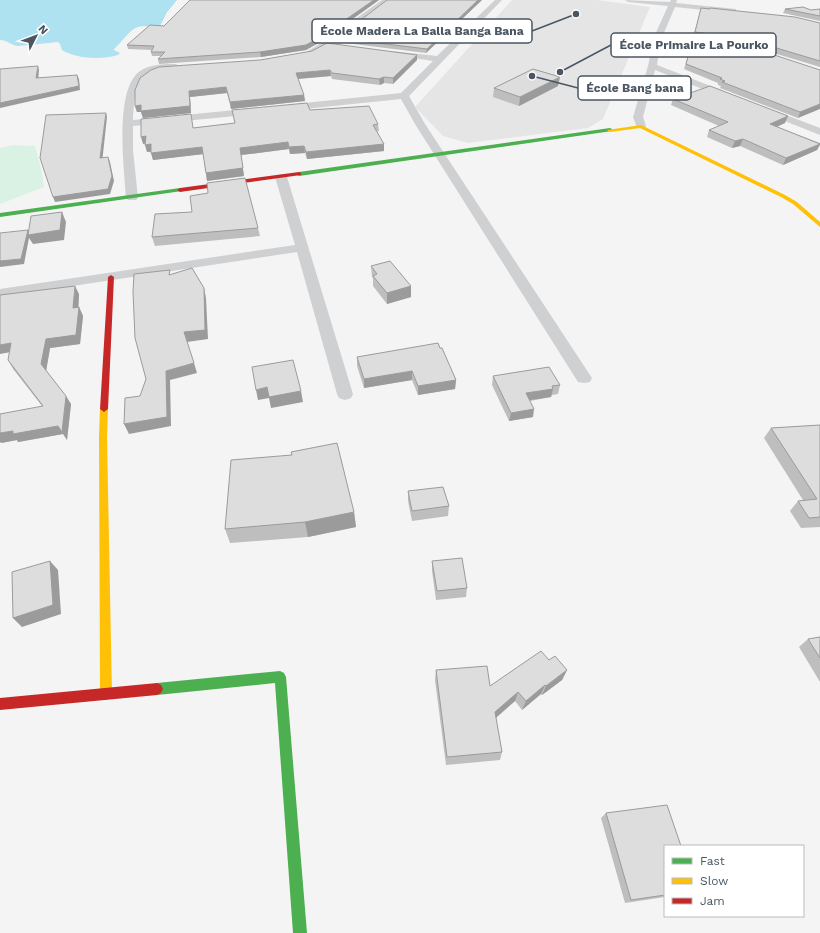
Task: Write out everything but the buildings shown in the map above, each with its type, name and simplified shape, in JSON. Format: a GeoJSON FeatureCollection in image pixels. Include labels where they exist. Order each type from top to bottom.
{"type":"FeatureCollection","features":[{"type":"Feature","properties":{"kind":"street"},"geometry":{"type":"LineString","coordinates":[[298,56],[314,52],[387,0]]}},
{"type":"Feature","properties":{"kind":"street"},"geometry":{"type":"LineString","coordinates":[[128,123],[404,96],[499,0]]}},
{"type":"Feature","properties":{"kind":"street"},"geometry":{"type":"LineString","coordinates":[[628,0],[673,2],[740,12]]}},
{"type":"Feature","properties":{"kind":"street"},"geometry":{"type":"LineString","coordinates":[[642,126],[638,117],[652,66],[658,37],[673,2]]}},
{"type":"Feature","properties":{"kind":"street"},"geometry":{"type":"LineString","coordinates":[[658,37],[726,45]]}},
{"type":"Feature","properties":{"kind":"street"},"geometry":{"type":"LineString","coordinates":[[326,44],[341,46]]}},
{"type":"Feature","properties":{"kind":"street"},"geometry":{"type":"LineString","coordinates":[[386,52],[439,59]]}},
{"type":"Feature","properties":{"kind":"street"},"geometry":{"type":"LineString","coordinates":[[132,198],[128,150],[128,123],[132,92],[144,72],[159,68],[183,66]]}},
{"type":"Feature","properties":{"kind":"street"},"geometry":{"type":"LineString","coordinates":[[652,66],[739,100]]}},
{"type":"Feature","properties":{"kind":"street"},"geometry":{"type":"LineString","coordinates":[[404,96],[420,124],[584,378]]}},
{"type":"Feature","properties":{"kind":"street"},"geometry":{"type":"LineString","coordinates":[[753,106],[820,132]]}},
{"type":"Feature","properties":{"kind":"street"},"geometry":{"type":"LineString","coordinates":[[0,215],[132,198],[642,126],[783,196],[795,203],[820,225]]}},
{"type":"Feature","properties":{"kind":"street"},"geometry":{"type":"LineString","coordinates":[[281,177],[345,394]]}},
{"type":"Feature","properties":{"kind":"street"},"geometry":{"type":"LineString","coordinates":[[0,293],[301,248]]}},
{"type":"Feature","properties":{"kind":"street"},"geometry":{"type":"LineString","coordinates":[[106,694],[103,437],[111,277]]}},
{"type":"Feature","properties":{"kind":"street"},"geometry":{"type":"LineString","coordinates":[[0,704],[280,678],[300,933]]}},
{"type":"Feature","properties":{"kind":"shaded area"},"geometry":{"type":"Polygon","coordinates":[[[512,0],[597,0],[650,7],[603,119],[588,128],[468,143],[443,136],[415,107],[512,0]]]}},
{"type":"Feature","properties":{"kind":"green space"},"geometry":{"type":"Polygon","coordinates":[[[13,145],[35,146],[44,187],[0,204],[0,148],[13,145]]]}},
{"type":"Feature","properties":{"kind":"water"},"geometry":{"type":"Polygon","coordinates":[[[0,0],[177,0],[167,12],[160,26],[140,26],[128,34],[114,49],[120,53],[118,55],[105,58],[90,58],[68,53],[62,50],[58,42],[19,46],[0,40],[0,0]]]}},
{"type":"Feature","properties":{"kind":"traffic: fast"},"geometry":{"type":"LineString","coordinates":[[299,174],[610,130]]}},
{"type":"Feature","properties":{"kind":"traffic: fast"},"geometry":{"type":"LineString","coordinates":[[0,215],[180,190]]}},
{"type":"Feature","properties":{"kind":"traffic: fast"},"geometry":{"type":"LineString","coordinates":[[157,689],[280,677],[300,933]]}},
{"type":"Feature","properties":{"kind":"traffic: slow"},"geometry":{"type":"LineString","coordinates":[[610,130],[641,126],[783,196],[795,203],[820,225]]}},
{"type":"Feature","properties":{"kind":"traffic: slow"},"geometry":{"type":"LineString","coordinates":[[104,409],[106,694]]}},
{"type":"Feature","properties":{"kind":"traffic: jam"},"geometry":{"type":"LineString","coordinates":[[180,190],[299,174]]}},
{"type":"Feature","properties":{"kind":"traffic: jam"},"geometry":{"type":"LineString","coordinates":[[104,409],[111,277]]}},
{"type":"Feature","properties":{"kind":"traffic: jam"},"geometry":{"type":"LineString","coordinates":[[0,704],[157,689]]}},
{"type":"Feature","properties":{"kind":"place","name":"École Madera La Balla Banga Bana"},"geometry":{"type":"Point","coordinates":[576,14]}},
{"type":"Feature","properties":{"kind":"place","name":"École Primaire La Pourko"},"geometry":{"type":"Point","coordinates":[560,72]}},
{"type":"Feature","properties":{"kind":"place","name":"École Bang bana"},"geometry":{"type":"Point","coordinates":[532,76]}}]}
